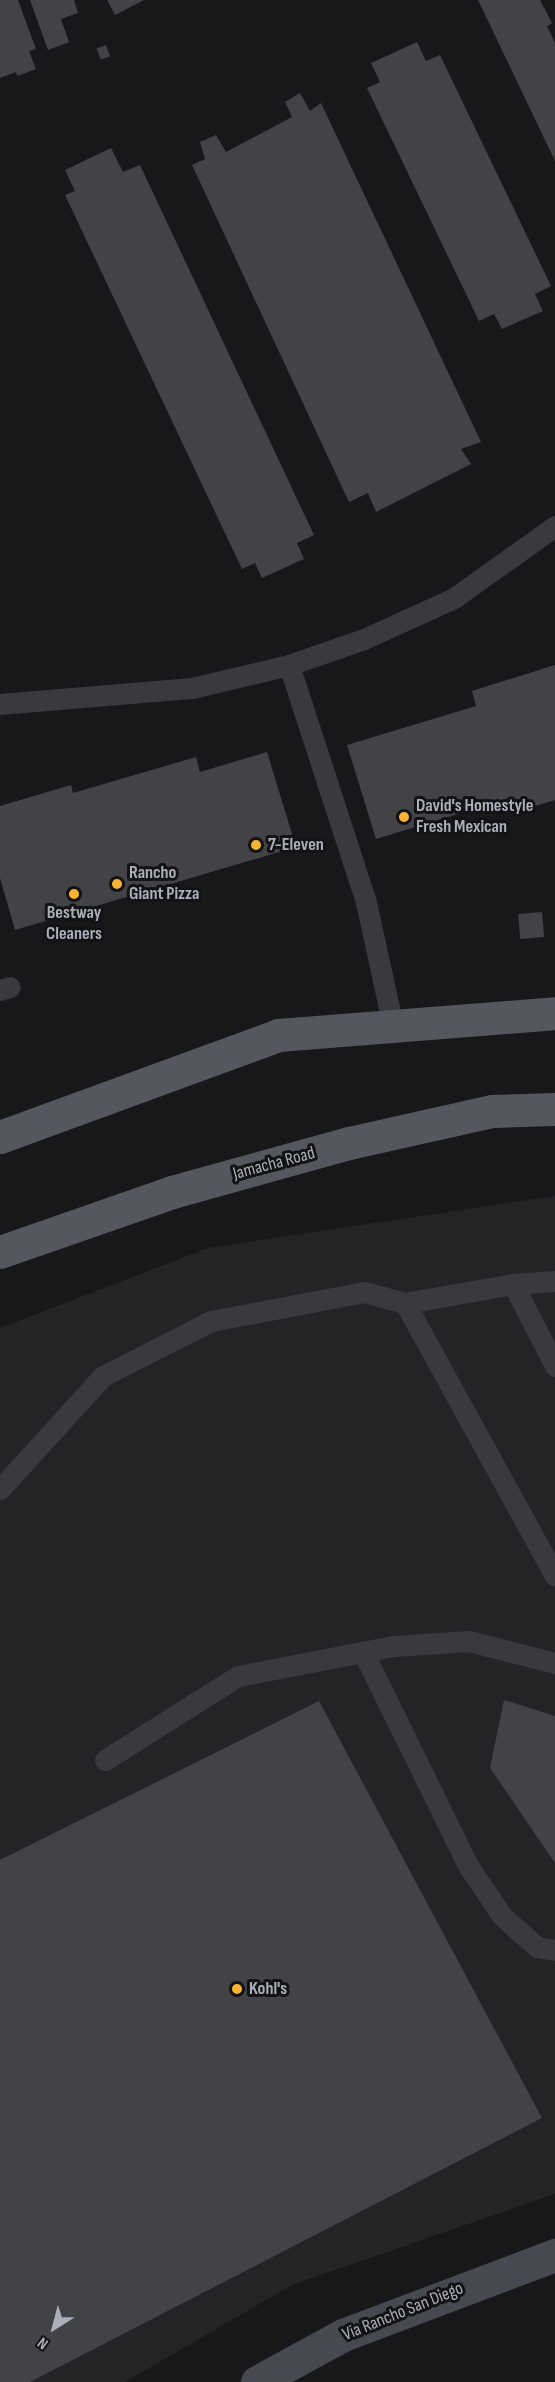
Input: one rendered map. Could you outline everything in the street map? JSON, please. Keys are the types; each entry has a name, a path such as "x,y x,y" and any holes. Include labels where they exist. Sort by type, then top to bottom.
{"main road":[{"path":"0,1137 278,1035 555,1013"},
{"name":"Jamacha Road","path":"0,1252 172,1192 349,1143 492,1111 555,1109"}],"street":[{"name":"Via Rancho San Diego","path":"257,2382 343,2336 555,2255"}],"lane":[{"path":"0,705 192,688 289,665 364,639 454,598 555,526"},
{"path":"289,665 366,902 393,1026"},
{"path":"0,1489 103,1376 211,1321 364,1292 405,1303 513,1284 555,1281"},
{"path":"513,1284 555,1365"},
{"path":"405,1303 555,1576"},
{"path":"105,1760 238,1676 363,1652 469,1641 555,1663"},
{"path":"363,1652 469,1867 502,1916 537,1947 555,1950"}],"shaded area":[{"path":"555,1196 555,2194 292,2285 125,2382 0,2382 0,1328 208,1248"}],"building":[{"path":"0,0 18,0 36,49 29,51 36,69 17,76 16,72 0,78"},
{"path":"30,0 74,0 78,13 61,19 69,42 48,50"},
{"path":"107,0 144,0 115,15"},
{"path":"478,0 540,0 552,23 547,26 555,43 555,161"},
{"path":"417,42 426,61 440,55 551,286 535,294 543,311 502,329 494,314 479,321 367,88 380,82 371,63"},
{"path":"106,45 110,56 101,60 97,48"},
{"path":"300,93 310,111 321,103 481,442 461,449 471,464 376,512 368,493 349,502 192,165 205,159 200,142 216,135 226,152 292,117 285,102"},
{"path":"111,148 123,172 140,165 314,535 297,543 304,559 262,578 255,563 242,569 65,195 75,191 65,170"},
{"path":"555,665 555,800 512,813 507,799 376,839 347,745 476,706 472,691"},
{"path":"267,752 296,847 15,930 0,878 0,806 71,785 73,793 196,757 200,772"},
{"path":"542,912 544,937 520,939 518,914"},
{"path":"504,1700 555,1716 555,1863 490,1768"},
{"name":"Kohl's","path":"319,1701 542,2118 30,2382 0,2382 0,1860"}],"place":[{"name":"David's Homestyle Fresh Mexican","path":"404,817"},
{"name":"7-Eleven","path":"256,845"},
{"name":"Rancho Giant Pizza","path":"117,884"},
{"name":"Bestway Cleaners","path":"74,894"},
{"name":"Kohl's","path":"237,1989"}]}
